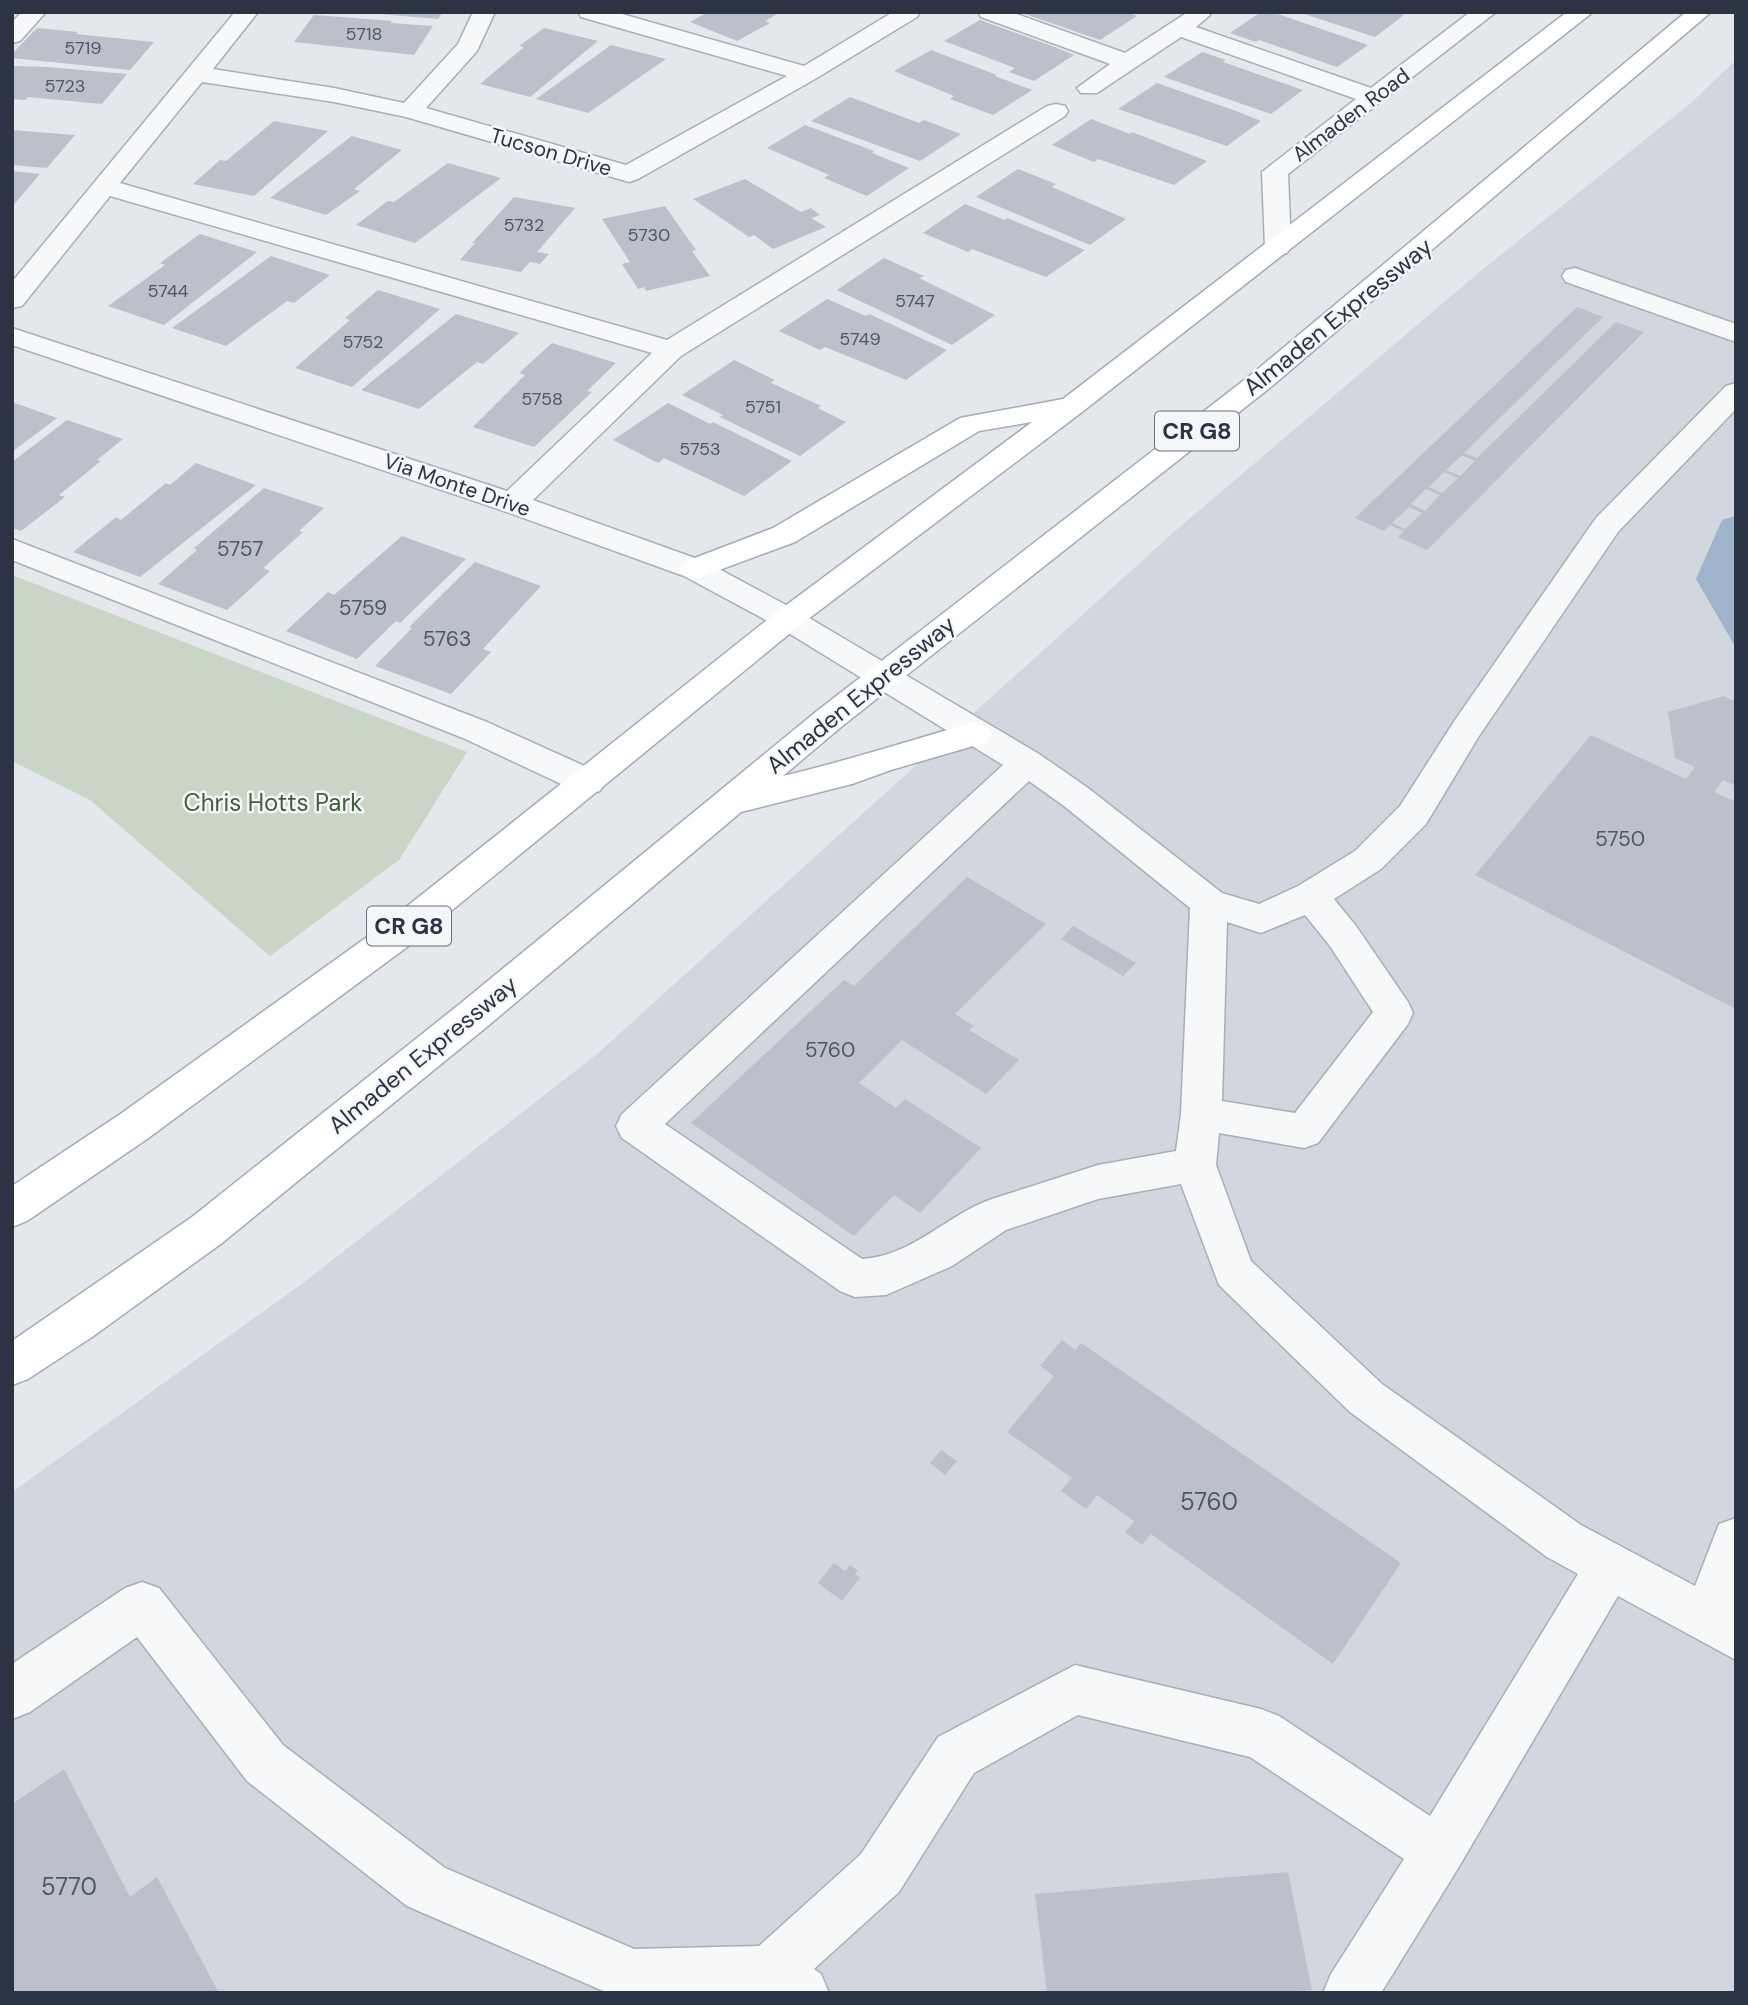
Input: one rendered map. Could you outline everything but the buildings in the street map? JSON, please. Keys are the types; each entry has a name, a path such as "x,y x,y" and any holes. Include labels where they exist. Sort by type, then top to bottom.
{"main road":[{"name":"CR G8","path":"12,1209 133,1127 394,937 788,619 1072,406 1582,12"},
{"name":"Almaden Expressway","path":"12,1365 77,1323 207,1230 475,1014 884,676 1262,380 1446,229 1700,12"},
{"path":"695,569 784,535 970,424 1072,406"},
{"path":"728,803 852,772 879,761 975,734"}],"street":[{"path":"12,36 35,12"},
{"path":"12,300 247,12"},
{"path":"410,111 469,46 484,12"},
{"path":"589,12 807,74"},
{"name":"Tucson Drive","path":"197,74 334,95 410,111 629,174 807,74 909,12"},
{"path":"989,12 1127,62"},
{"path":"1089,88 1204,12"},
{"name":"Almaden Road","path":"1278,247 1275,172 1486,12"},
{"path":"1179,29 1375,97"},
{"path":"512,503 671,350 1056,111"},
{"path":"105,187 671,350"},
{"path":"1576,275 1736,334"},
{"name":"Via Monte Drive","path":"12,336 512,503 695,569 788,619 1027,763 1076,797 1209,903"},
{"path":"1736,391 1607,525 1467,728 1413,815 1368,860 1311,896 1261,919 1209,903 1201,1114 1195,1165 1234,1272 1366,1398 1564,1541 1722,1627 1736,1540"},
{"path":"12,549 475,730 588,782"},
{"path":"1027,763 636,1126 855,1278 886,1276 937,1253 992,1217 1098,1182 1195,1165"},
{"path":"1201,1114 1304,1131 1394,1013 1343,936 1311,896"},
{"path":"1350,1993 1439,1852 1610,1565"},
{"path":"12,1694 142,1605 265,1763 426,1887 634,1976 786,1983 880,1873 956,1755 1075,1690 1261,1734 1439,1852"}],"shaded area":[{"path":"1736,60 1736,1993 12,1993 12,1492 303,1283 596,1055 1175,531 1477,274 1691,103"}],"green space":[{"name":"Chris Hotts Park","path":"12,575 467,752 399,860 270,956 90,800 12,761"}],"water":[{"path":"1736,516 1736,648 1696,579 1722,520"}]}
